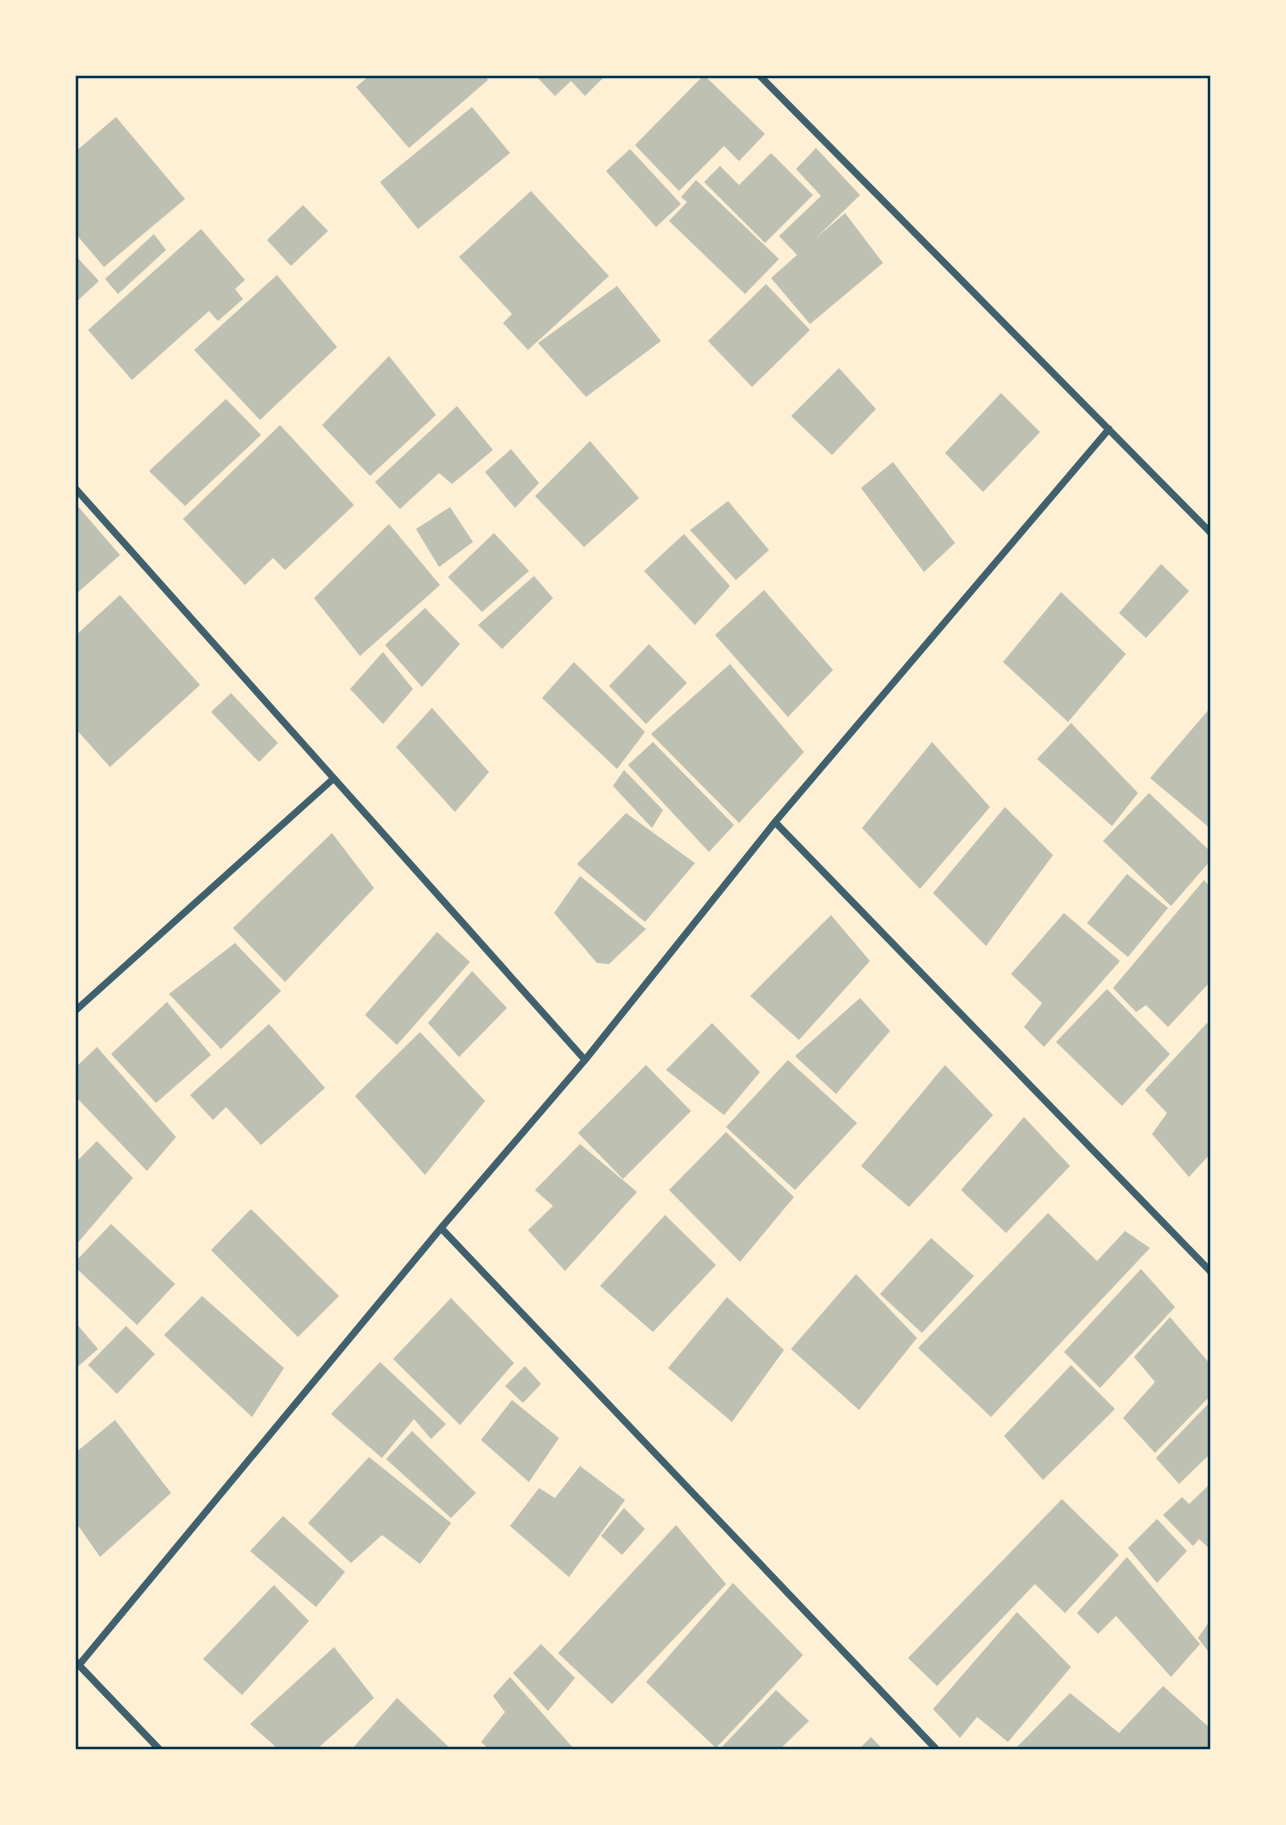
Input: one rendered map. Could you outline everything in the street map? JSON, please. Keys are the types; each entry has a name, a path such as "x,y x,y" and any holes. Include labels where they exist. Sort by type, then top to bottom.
{"street":[{"path":"759,75 1211,533"},
{"path":"160,1750 77,1663 585,1060 775,822 1109,429"},
{"path":"75,488 585,1060"},
{"path":"75,1011 333,779"},
{"path":"775,822 1211,1272"},
{"path":"441,1228 937,1750"}],"building":[{"path":"370,75 485,75 488,80 409,148 356,87"},
{"path":"535,75 606,75 585,96 571,81 555,96"},
{"path":"704,75 765,134 739,161 724,146 679,191 635,145"},
{"path":"472,107 510,153 418,229 380,182"},
{"path":"116,117 185,199 104,267 75,233 75,152"},
{"path":"816,148 860,195 816,238 845,213 883,263 810,324 771,278 797,255 779,236 821,196 796,169"},
{"path":"630,149 681,204 656,227 606,171"},
{"path":"771,153 813,195 765,243 704,182 720,166 739,185"},
{"path":"696,180 779,259 745,294 669,221 687,202 681,197"},
{"path":"531,191 609,276 528,350 503,323 512,314 459,257"},
{"path":"303,205 328,231 291,266 267,240"},
{"path":"201,229 245,280 235,289 243,299 218,321 209,311 132,380 88,330"},
{"path":"154,234 166,250 118,294 105,279"},
{"path":"75,255 99,281 75,303"},
{"path":"277,275 337,347 260,420 194,350"},
{"path":"766,284 810,330 752,387 708,341"},
{"path":"617,286 661,341 586,397 538,343"},
{"path":"389,356 436,415 370,476 322,425"},
{"path":"839,368 876,409 832,455 791,416"},
{"path":"1001,393 1040,432 983,492 945,453"},
{"path":"226,399 261,435 185,506 149,471"},
{"path":"457,406 493,450 452,484 439,473 400,509 375,482"},
{"path":"280,425 354,505 285,570 273,558 245,585 183,519"},
{"path":"590,441 639,498 584,547 535,496"},
{"path":"511,449 539,483 515,508 485,472"},
{"path":"893,462 955,543 924,572 861,488"},
{"path":"728,501 769,550 736,580 690,530"},
{"path":"75,503 120,555 75,595"},
{"path":"450,507 473,542 439,567 416,529"},
{"path":"389,524 440,585 360,656 314,598"},
{"path":"494,533 529,571 482,612 448,577"},
{"path":"684,534 730,586 695,625 644,571"},
{"path":"1161,564 1189,591 1146,638 1119,613"},
{"path":"534,576 553,598 502,649 478,625"},
{"path":"764,590 833,670 788,717 715,635"},
{"path":"1061,592 1126,654 1068,722 1003,662"},
{"path":"120,595 200,685 110,767 75,728 75,636"},
{"path":"425,608 460,644 422,687 385,645"},
{"path":"649,644 687,683 646,724 609,686"},
{"path":"383,652 413,689 383,724 350,689"},
{"path":"574,662 645,732 617,769 542,698"},
{"path":"730,664 804,752 739,823 651,734"},
{"path":"231,693 278,743 259,762 211,712"},
{"path":"1211,707 1211,829 1150,778"},
{"path":"432,708 489,772 455,812 396,747"},
{"path":"1071,723 1138,793 1112,826 1037,759"},
{"path":"653,742 734,825 709,852 628,765"},
{"path":"932,742 990,807 920,889 862,828"},
{"path":"624,770 663,810 652,828 613,786"},
{"path":"1149,793 1211,852 1211,860 1171,906 1103,841"},
{"path":"1005,807 1053,855 986,946 933,893"},
{"path":"626,813 695,863 645,922 577,864"},
{"path":"332,833 374,888 285,982 233,928"},
{"path":"1127,874 1168,908 1128,957 1087,923"},
{"path":"580,876 646,929 609,964 597,963 554,913"},
{"path":"1204,880 1211,888 1211,981 1168,1027 1146,1005 1136,1012 1113,988"},
{"path":"1064,913 1120,961 1044,1047 1024,1027 1042,1003 1011,974"},
{"path":"831,915 870,961 799,1040 750,996"},
{"path":"437,932 470,962 397,1045 365,1015"},
{"path":"235,943 281,991 221,1049 169,994"},
{"path":"472,971 507,1008 459,1057 428,1023"},
{"path":"1107,989 1170,1054 1122,1106 1056,1042"},
{"path":"860,998 890,1031 836,1094 795,1056"},
{"path":"167,1002 211,1055 156,1103 111,1054"},
{"path":"712,1023 760,1072 724,1115 666,1070"},
{"path":"1207,1023 1211,1027 1211,1153 1189,1177 1152,1134 1167,1113 1145,1090"},
{"path":"269,1024 325,1088 261,1145 226,1107 213,1120 190,1095"},
{"path":"420,1032 485,1101 425,1175 355,1096"},
{"path":"97,1047 176,1137 147,1171 75,1096 75,1068"},
{"path":"788,1060 857,1123 795,1190 726,1127"},
{"path":"646,1065 691,1111 623,1179 578,1133"},
{"path":"945,1065 993,1115 909,1207 861,1166"},
{"path":"1024,1117 1070,1166 1006,1233 961,1190"},
{"path":"726,1132 794,1197 740,1262 669,1190"},
{"path":"97,1141 133,1178 75,1246 75,1163"},
{"path":"580,1144 637,1192 565,1271 528,1230 553,1206 535,1190"},
{"path":"251,1209 339,1296 298,1337 211,1250"},
{"path":"1048,1213 1097,1261 1125,1231 1150,1248 991,1417 918,1348"},
{"path":"665,1215 716,1265 653,1332 600,1286"},
{"path":"111,1224 175,1284 137,1325 75,1267 75,1262"},
{"path":"931,1238 974,1276 922,1333 880,1294"},
{"path":"1141,1269 1175,1307 1100,1388 1064,1352"},
{"path":"856,1274 917,1338 859,1410 791,1349"},
{"path":"202,1296 284,1368 252,1417 164,1335"},
{"path":"727,1297 784,1350 732,1422 668,1368"},
{"path":"451,1298 514,1363 460,1425 393,1359"},
{"path":"1170,1317 1211,1365 1211,1395 1155,1453 1123,1418 1155,1382 1134,1357"},
{"path":"75,1322 98,1349 75,1369"},
{"path":"126,1326 155,1354 117,1394 88,1365"},
{"path":"380,1362 446,1424 431,1439 414,1419 382,1458 331,1414"},
{"path":"1071,1365 1115,1409 1043,1480 1004,1436"},
{"path":"525,1366 541,1384 523,1403 505,1386"},
{"path":"512,1400 559,1438 529,1482 481,1440"},
{"path":"1211,1401 1211,1453 1179,1484 1156,1458"},
{"path":"115,1420 171,1493 100,1557 75,1521 75,1453"},
{"path":"412,1431 476,1493 451,1518 386,1459"},
{"path":"369,1457 451,1523 420,1564 382,1535 351,1563 308,1523"},
{"path":"580,1466 625,1500 569,1577 510,1526 539,1488 555,1498"},
{"path":"1211,1483 1211,1550 1199,1539 1193,1546 1163,1515 1182,1497 1189,1504"},
{"path":"1062,1499 1119,1555 1065,1613 1035,1584 937,1686 908,1658"},
{"path":"624,1508 645,1529 622,1555 601,1536"},
{"path":"283,1516 345,1572 316,1607 250,1551"},
{"path":"1157,1519 1187,1551 1157,1583 1128,1548"},
{"path":"676,1525 726,1584 612,1704 558,1653"},
{"path":"1127,1557 1200,1644 1171,1677 1116,1616 1098,1634 1077,1613"},
{"path":"733,1583 803,1655 716,1748 646,1682"},
{"path":"274,1585 309,1621 242,1695 203,1659"},
{"path":"1017,1612 1071,1667 1008,1742 977,1717 960,1738 933,1709"},
{"path":"1211,1619 1211,1655 1198,1638"},
{"path":"541,1644 575,1678 548,1711 513,1673"},
{"path":"334,1647 374,1698 316,1750 279,1750 250,1724"},
{"path":"510,1677 575,1750 490,1750 481,1742 505,1712 493,1696"},
{"path":"1163,1686 1211,1729 1211,1750 1014,1750 1070,1693 1119,1733"},
{"path":"776,1690 809,1721 779,1750 719,1750"},
{"path":"397,1698 452,1750 351,1750"},
{"path":"871,1737 884,1750 858,1750"}]}
